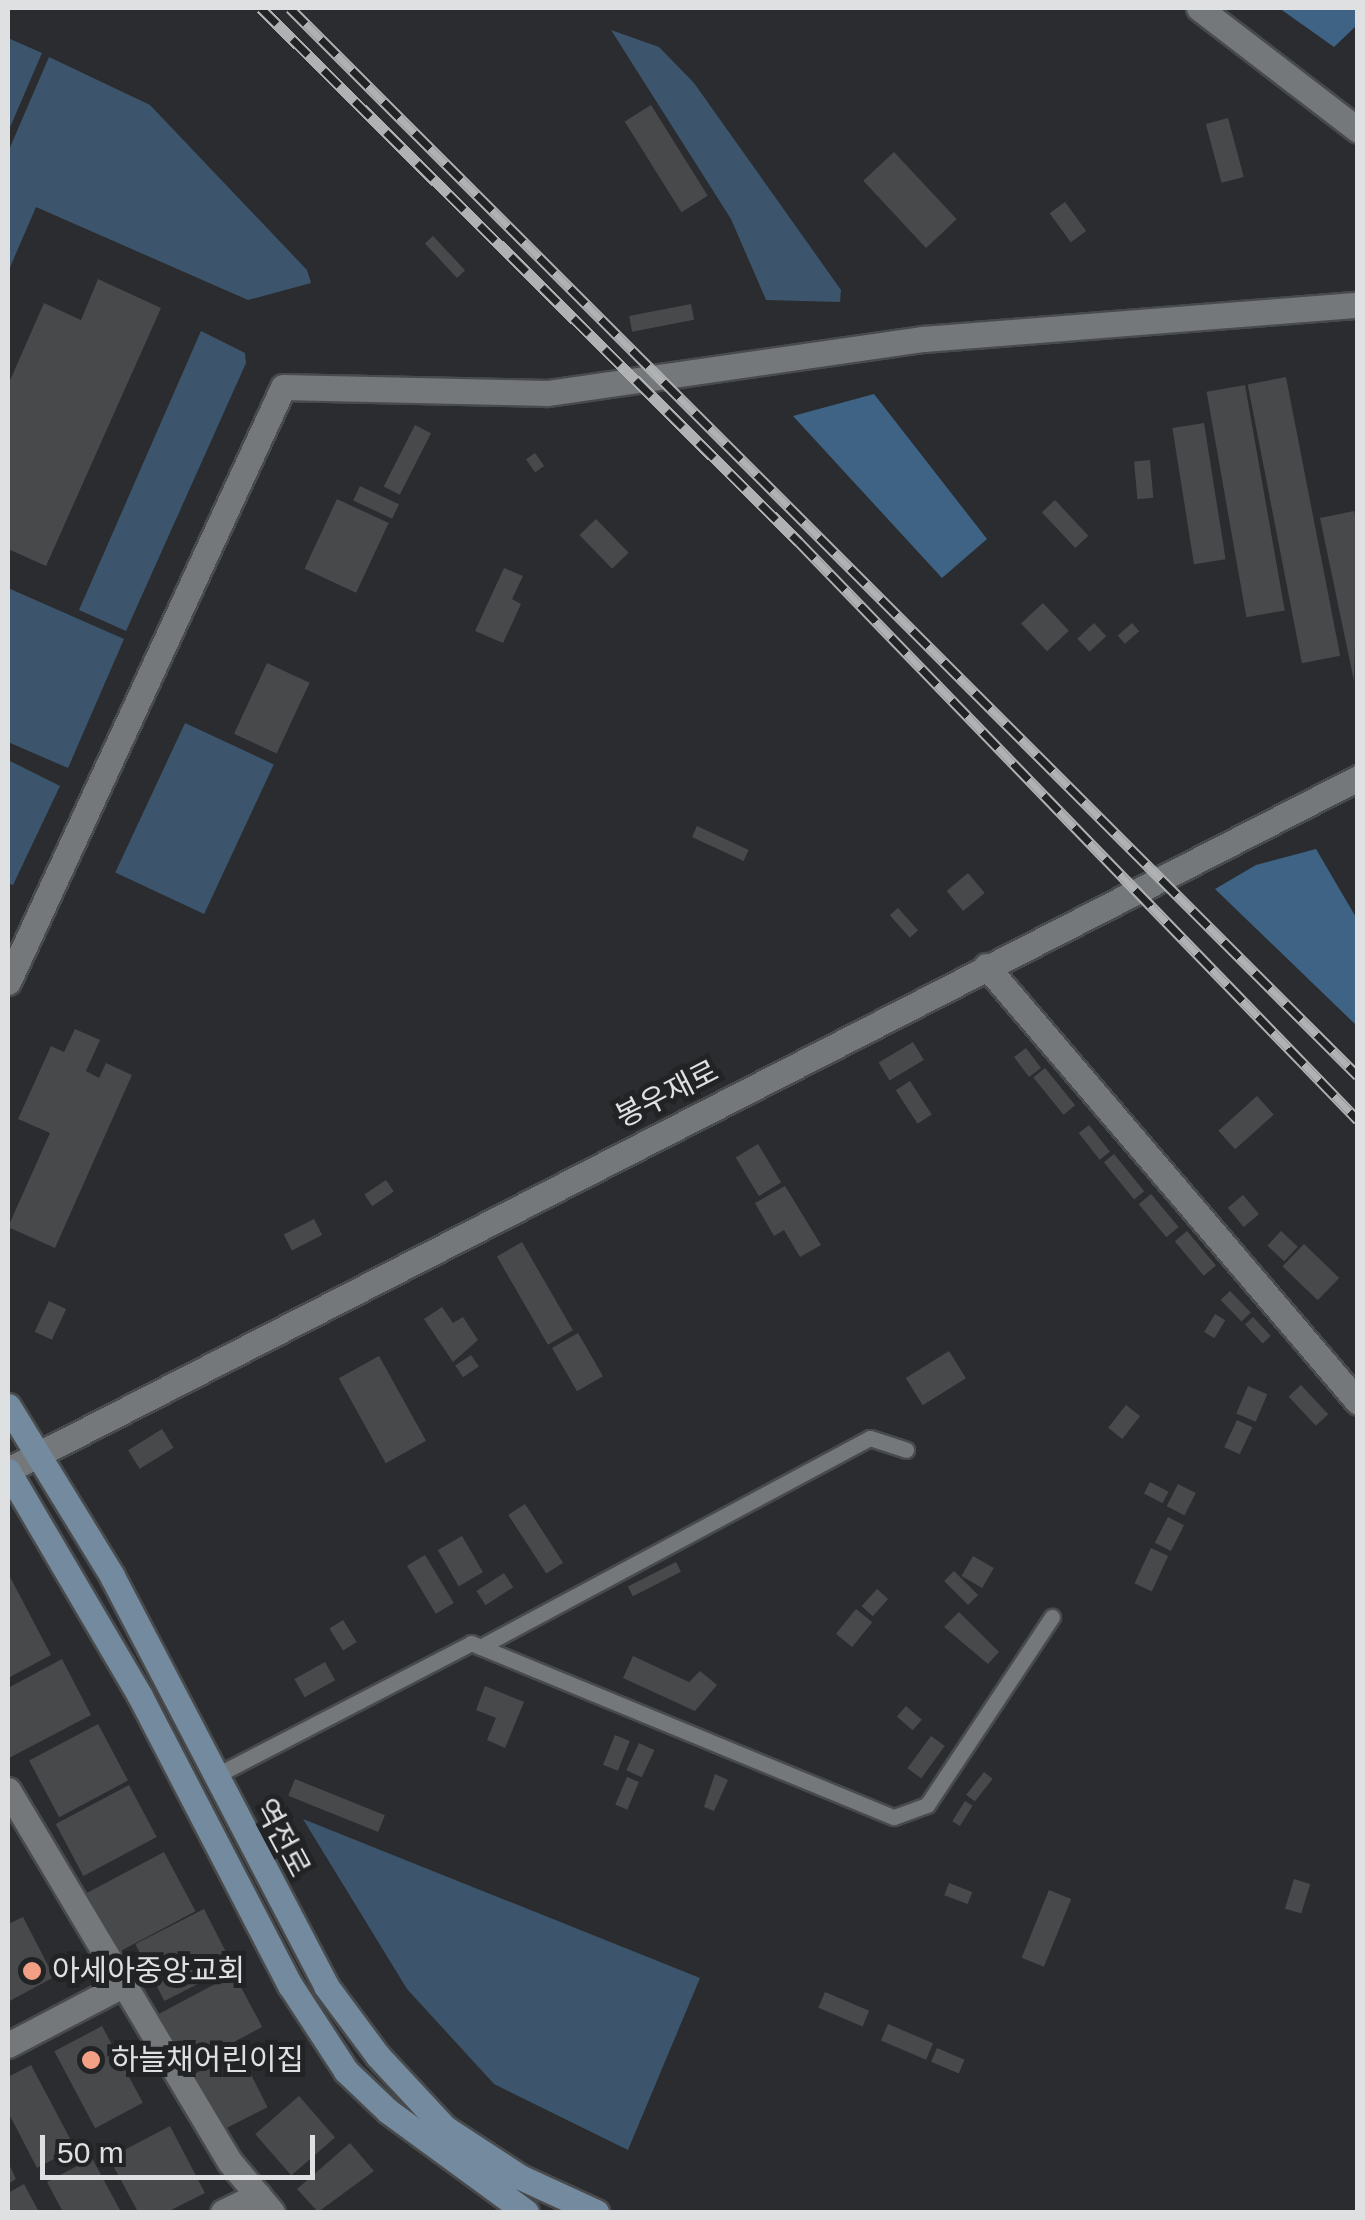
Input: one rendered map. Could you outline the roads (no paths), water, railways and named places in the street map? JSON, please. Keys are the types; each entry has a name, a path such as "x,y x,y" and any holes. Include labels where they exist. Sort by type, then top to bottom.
{"main road":[{"name":"역전로","path":"8,1406 112,1576 213,1777 326,1986 378,2056 445,2128 564,2206 596,2212"},
{"name":"역전로","path":"8,1470 140,1696 290,1984 346,2072 388,2111 526,2212"}],"street":[{"path":"1199,8 1358,130"},
{"path":"8,982 283,387 547,393 923,339 1358,305"},
{"name":"봉우재로","path":"8,1470 1358,778"},
{"path":"986,966 1358,1402"},
{"path":"8,1790 230,2162 265,2204 223,2212"},
{"path":"8,2044 124,1984"}],"lane":[{"path":"480,1646 870,1438 906,1450"},
{"path":"213,1777 471,1643 894,1817 928,1804 1052,1617"}],"railway":[{"path":"261,8 799,542 1358,1120"},
{"path":"290,8 1358,1076"}],"place":[{"name":"아세아중앙교회","path":"32,1971"},
{"name":"하늘채어린이집","path":"91,2060"}]}
